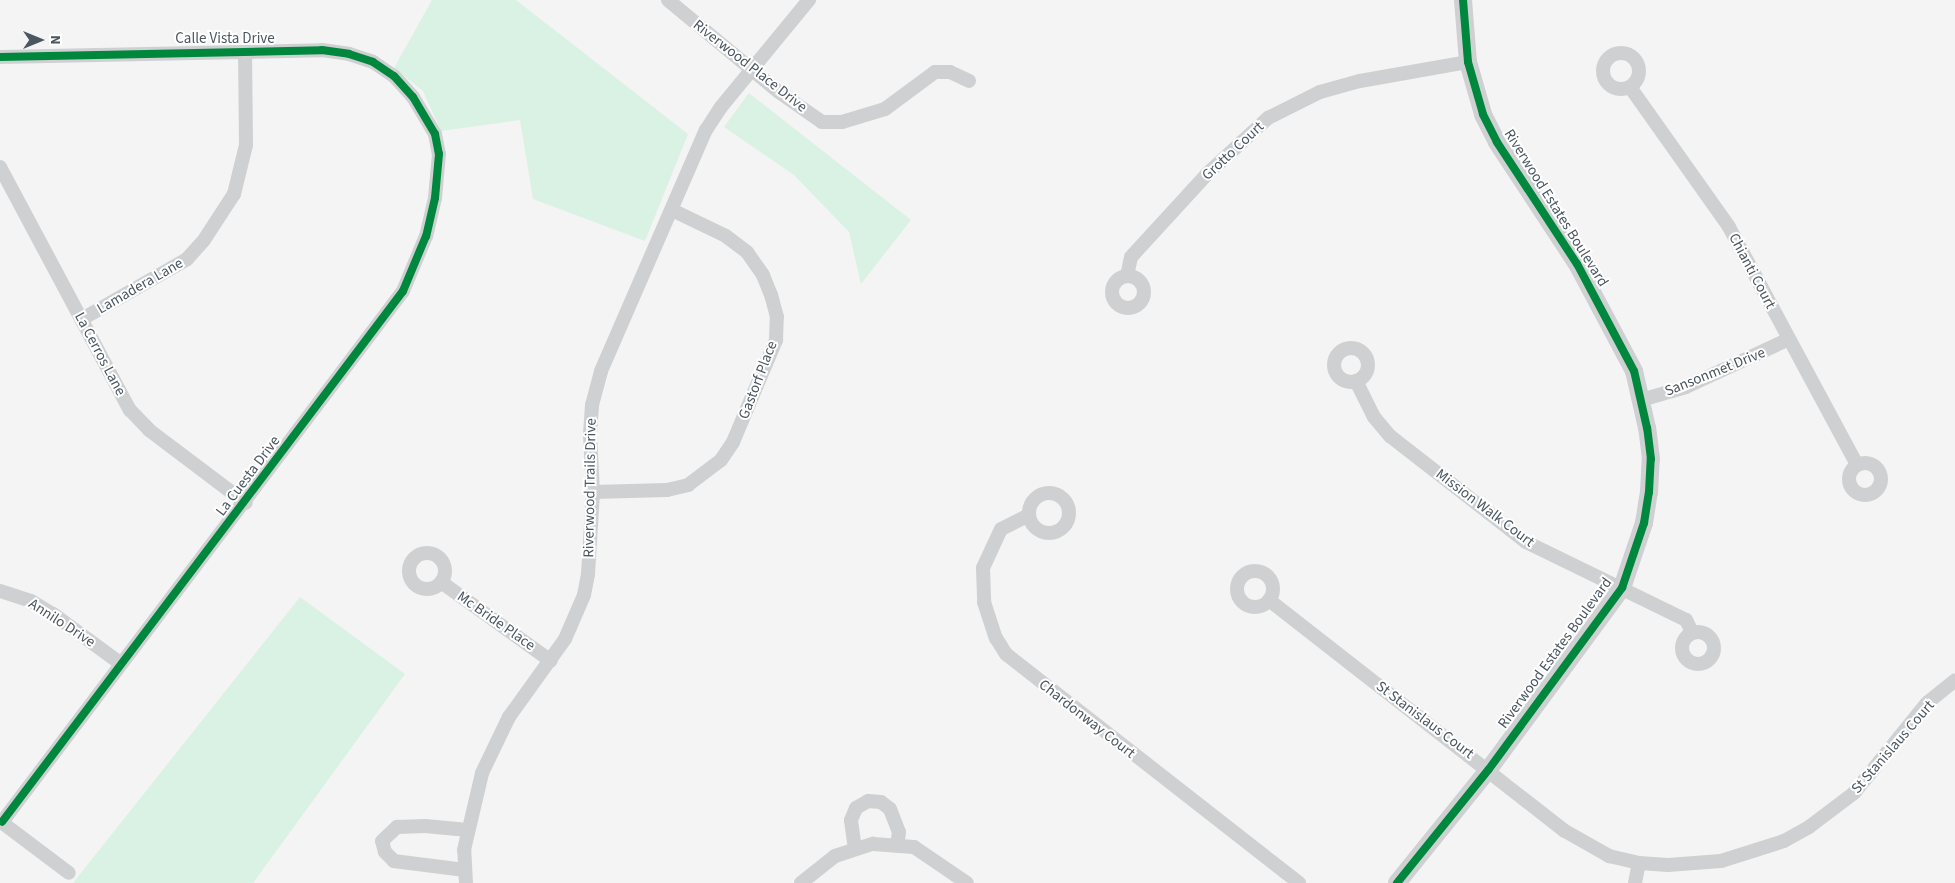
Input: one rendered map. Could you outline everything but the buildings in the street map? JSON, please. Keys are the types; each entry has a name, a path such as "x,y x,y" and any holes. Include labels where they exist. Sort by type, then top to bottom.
{"street":[{"name":"Riverwood Place Drive","path":"668,0 752,70 822,122 842,122 884,109 935,72 950,72 969,81"},
{"name":"Riverwood Trails Drive","path":"466,877 464,850 468,830 482,774 494,745 510,716 551,661 577,617 584,594 588,574 593,492 590,434 592,405 601,371 706,130 721,107 809,0"},
{"name":"Riverwood Estates Boulevard","path":"1397,883 1489,769 1622,588 1644,523 1649,492 1651,459 1634,371 1619,339 1577,264 1497,142 1483,114 1468,62 1463,0"},
{"name":"Calle Vista Drive","path":"0,57 245,54 322,50 373,62 394,76 426,116"},
{"name":"Lamadera Lane","path":"82,319 187,259 204,240 234,194 246,145 245,54"},
{"name":"Grotto Court","path":"1127,276 1131,257 1214,167 1268,118 1320,92 1360,81 1468,62"},
{"name":"Chianti Court","path":"1630,87 1729,227 1788,340 1857,465"},
{"name":"La Cuesta Drive","path":"1,821 120,663 246,503 383,322 416,265 426,236 439,172 435,134 426,116"},
{"name":"La Cerros Lane","path":"0,167 130,410 148,430 246,503"},
{"name":"Gastorf Place","path":"593,492 667,490 688,485 721,460 733,442 776,340 777,317 771,295 763,275 747,252 726,236 672,210"},
{"name":"Sansonmet Drive","path":"1641,400 1686,387 1788,340"},
{"name":"Mission Walk Court","path":"1356,381 1374,417 1390,436 1526,542 1686,620 1692,632"},
{"name":"Chardonway Court","path":"1028,515 1001,529 984,568 982,584 986,611 1006,654 1299,883"},
{"name":"Mc Bride Place","path":"441,582 551,661"},
{"name":"Annilo Drive","path":"0,592 31,601 46,609 120,663"},
{"name":"St Stanislaus Court","path":"1269,600 1581,840 1609,856 1638,863 1668,865 1722,861 1776,844 1809,827 1854,793 1922,710 1955,680"},
{"path":"855,849 851,820 856,808 868,801 881,802 890,809 899,832 897,846"},
{"path":"1,821 69,873"},
{"path":"466,877 394,861 385,852 382,841 397,827 425,826 468,830"},
{"path":"802,883 835,856 873,844 914,847 967,883"},
{"path":"1634,883 1638,863"}],"green space":[{"path":"432,0 516,0 688,134 645,241 533,199 520,120 441,131 423,91 394,68"},
{"path":"749,93 911,220 861,284 849,232 794,175 724,127"},
{"path":"300,597 405,674 253,883 73,883"}],"cycle path":[{"path":"1397,883 1489,769 1622,588 1644,523 1649,492 1651,459 1647,428 1634,371 1577,264 1497,142 1483,114 1468,62 1463,0"},
{"path":"0,57 322,50 349,54 373,62 394,76 413,97 435,134 439,154 435,198 426,236 403,291 2,822"}]}
